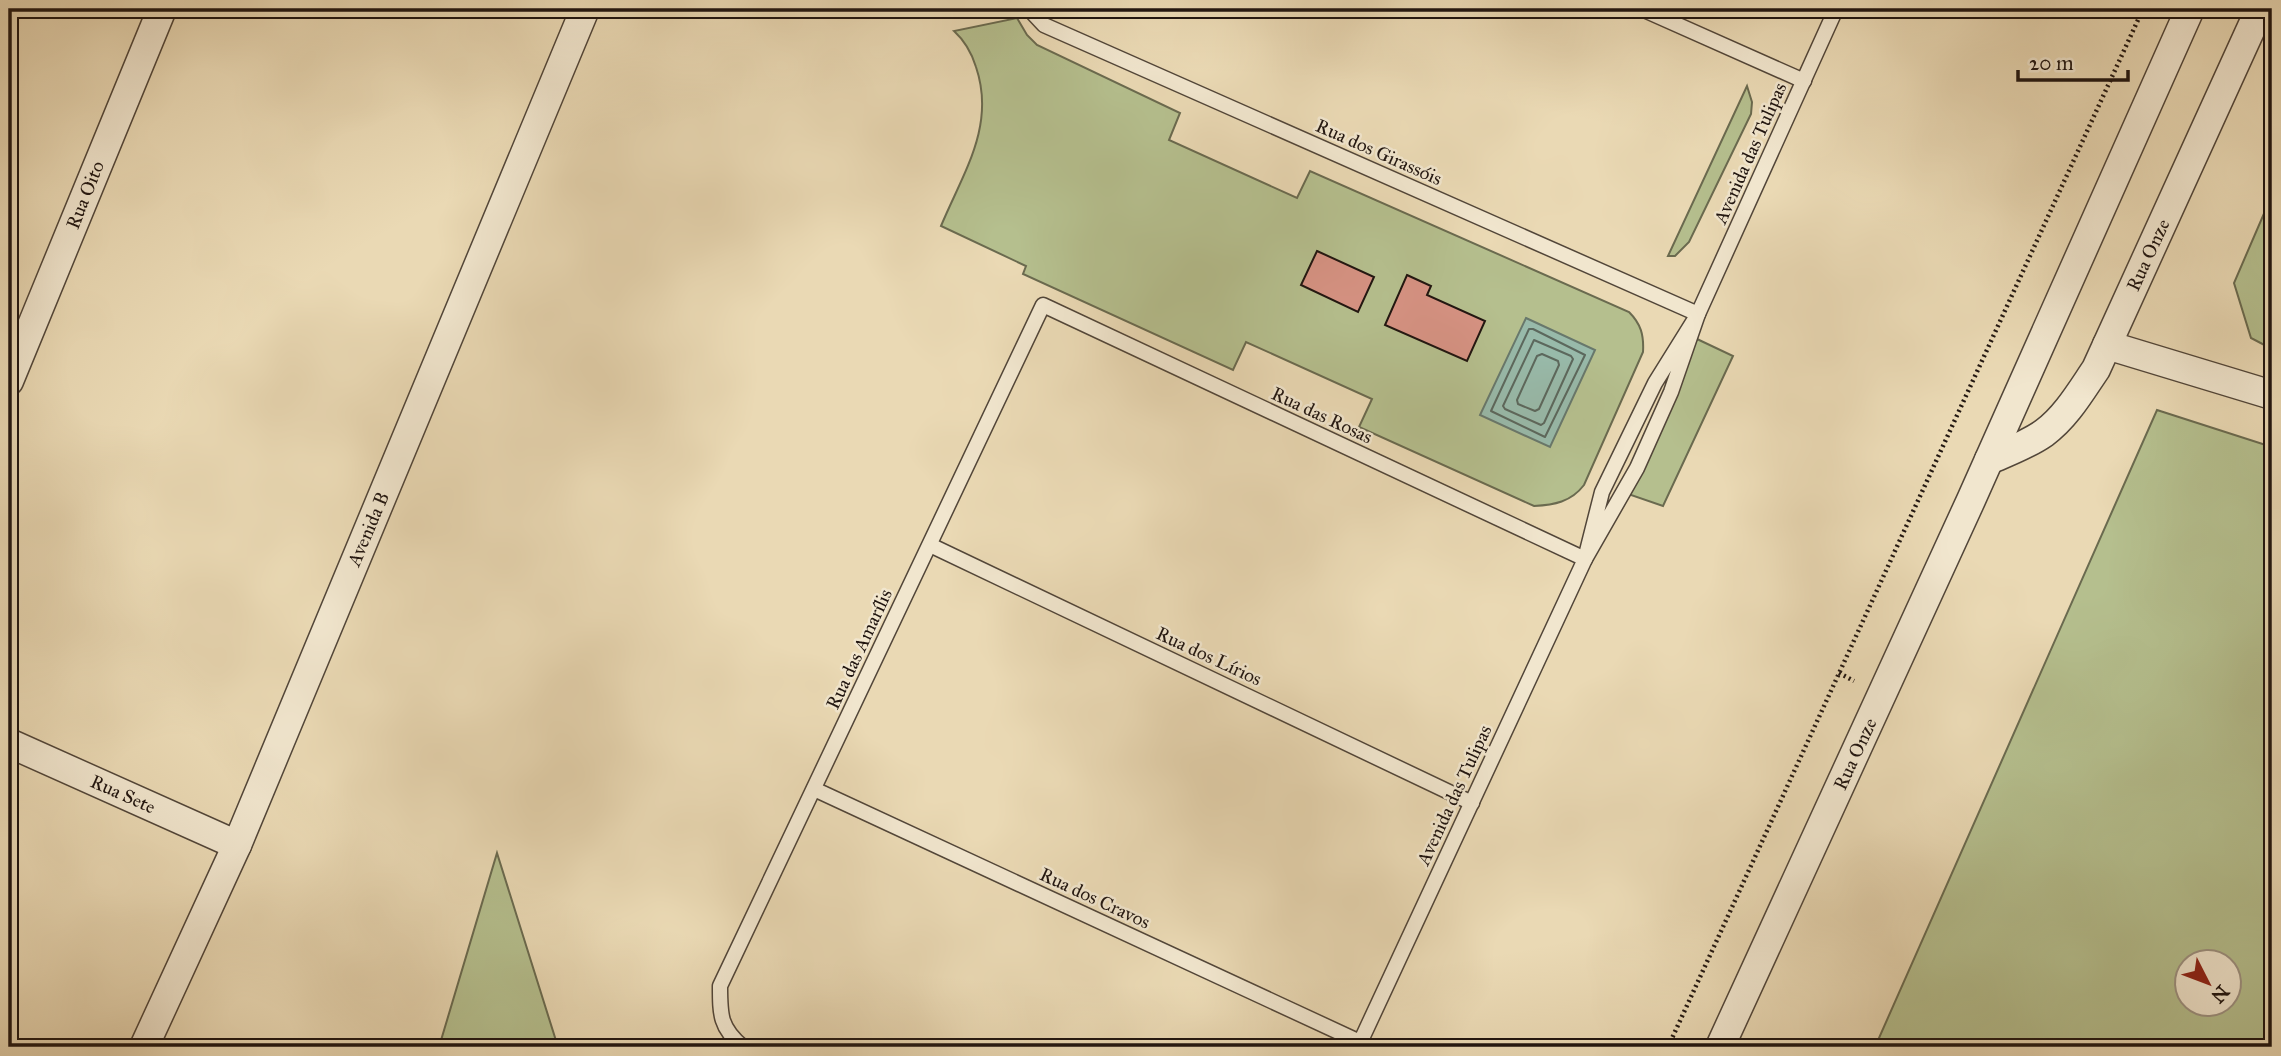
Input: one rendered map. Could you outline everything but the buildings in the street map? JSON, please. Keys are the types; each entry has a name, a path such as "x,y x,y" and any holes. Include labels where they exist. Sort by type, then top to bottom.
{"street":[{"name":"Rua Oito","path":"9,381 162,9"},
{"name":"Avenida B","path":"144,1047 237,845 585,9"},
{"name":"Rua Onze","path":"1720,1047 1989,460 2190,9"},
{"name":"Rua Onze","path":"1989,460 2045,432 2070,407 2096,369 2260,9"},
{"path":"2107,345 2272,395"},
{"name":"Rua Sete","path":"9,743 237,845"}],"lane":[{"name":"Rua dos Girassóis","path":"1029,9 1044,25 1698,314"},
{"path":"1642,9 1804,81"},
{"name":"Avenida das Tulipas","path":"1359,1045 1585,559 1637,468 1671,392 1698,314 1836,9"},
{"name":"Rua das Amarílis","path":"743,1047 727,1031 720,1013 720,986 1043,305"},
{"name":"Rua das Rosas","path":"1043,305 1585,559"},
{"name":"Avenida das Tulipas","path":"1585,559 1602,492 1655,383 1698,314"},
{"name":"Rua dos Lírios","path":"930,545 1472,803"},
{"name":"Rua dos Cravos","path":"814,789 1359,1045"}],"path":[{"path":"1668,1047 2143,9"}],"green space":[{"path":"1017,18 1037,45 1180,113 1169,140 1297,198 1310,171 1629,312 1641,330 1643,352 1584,485 1562,502 1534,506 1359,427 1372,399 1246,342 1233,370 1023,274 1026,266 941,226 974,149 982,109 981,89 974,62 965,43 954,31"},
{"path":"1747,86 1752,102 1751,114 1689,242 1675,256 1668,256"},
{"path":"2272,195 2272,349 2251,338 2234,283"},
{"path":"1697,339 1733,356 1663,506 1628,494"},
{"path":"2157,410 2272,447 2272,1047 1875,1047"},
{"path":"497,853 558,1047 439,1047"}],"water":[{"path":"1526,318 1595,350 1550,447 1480,415"}]}
